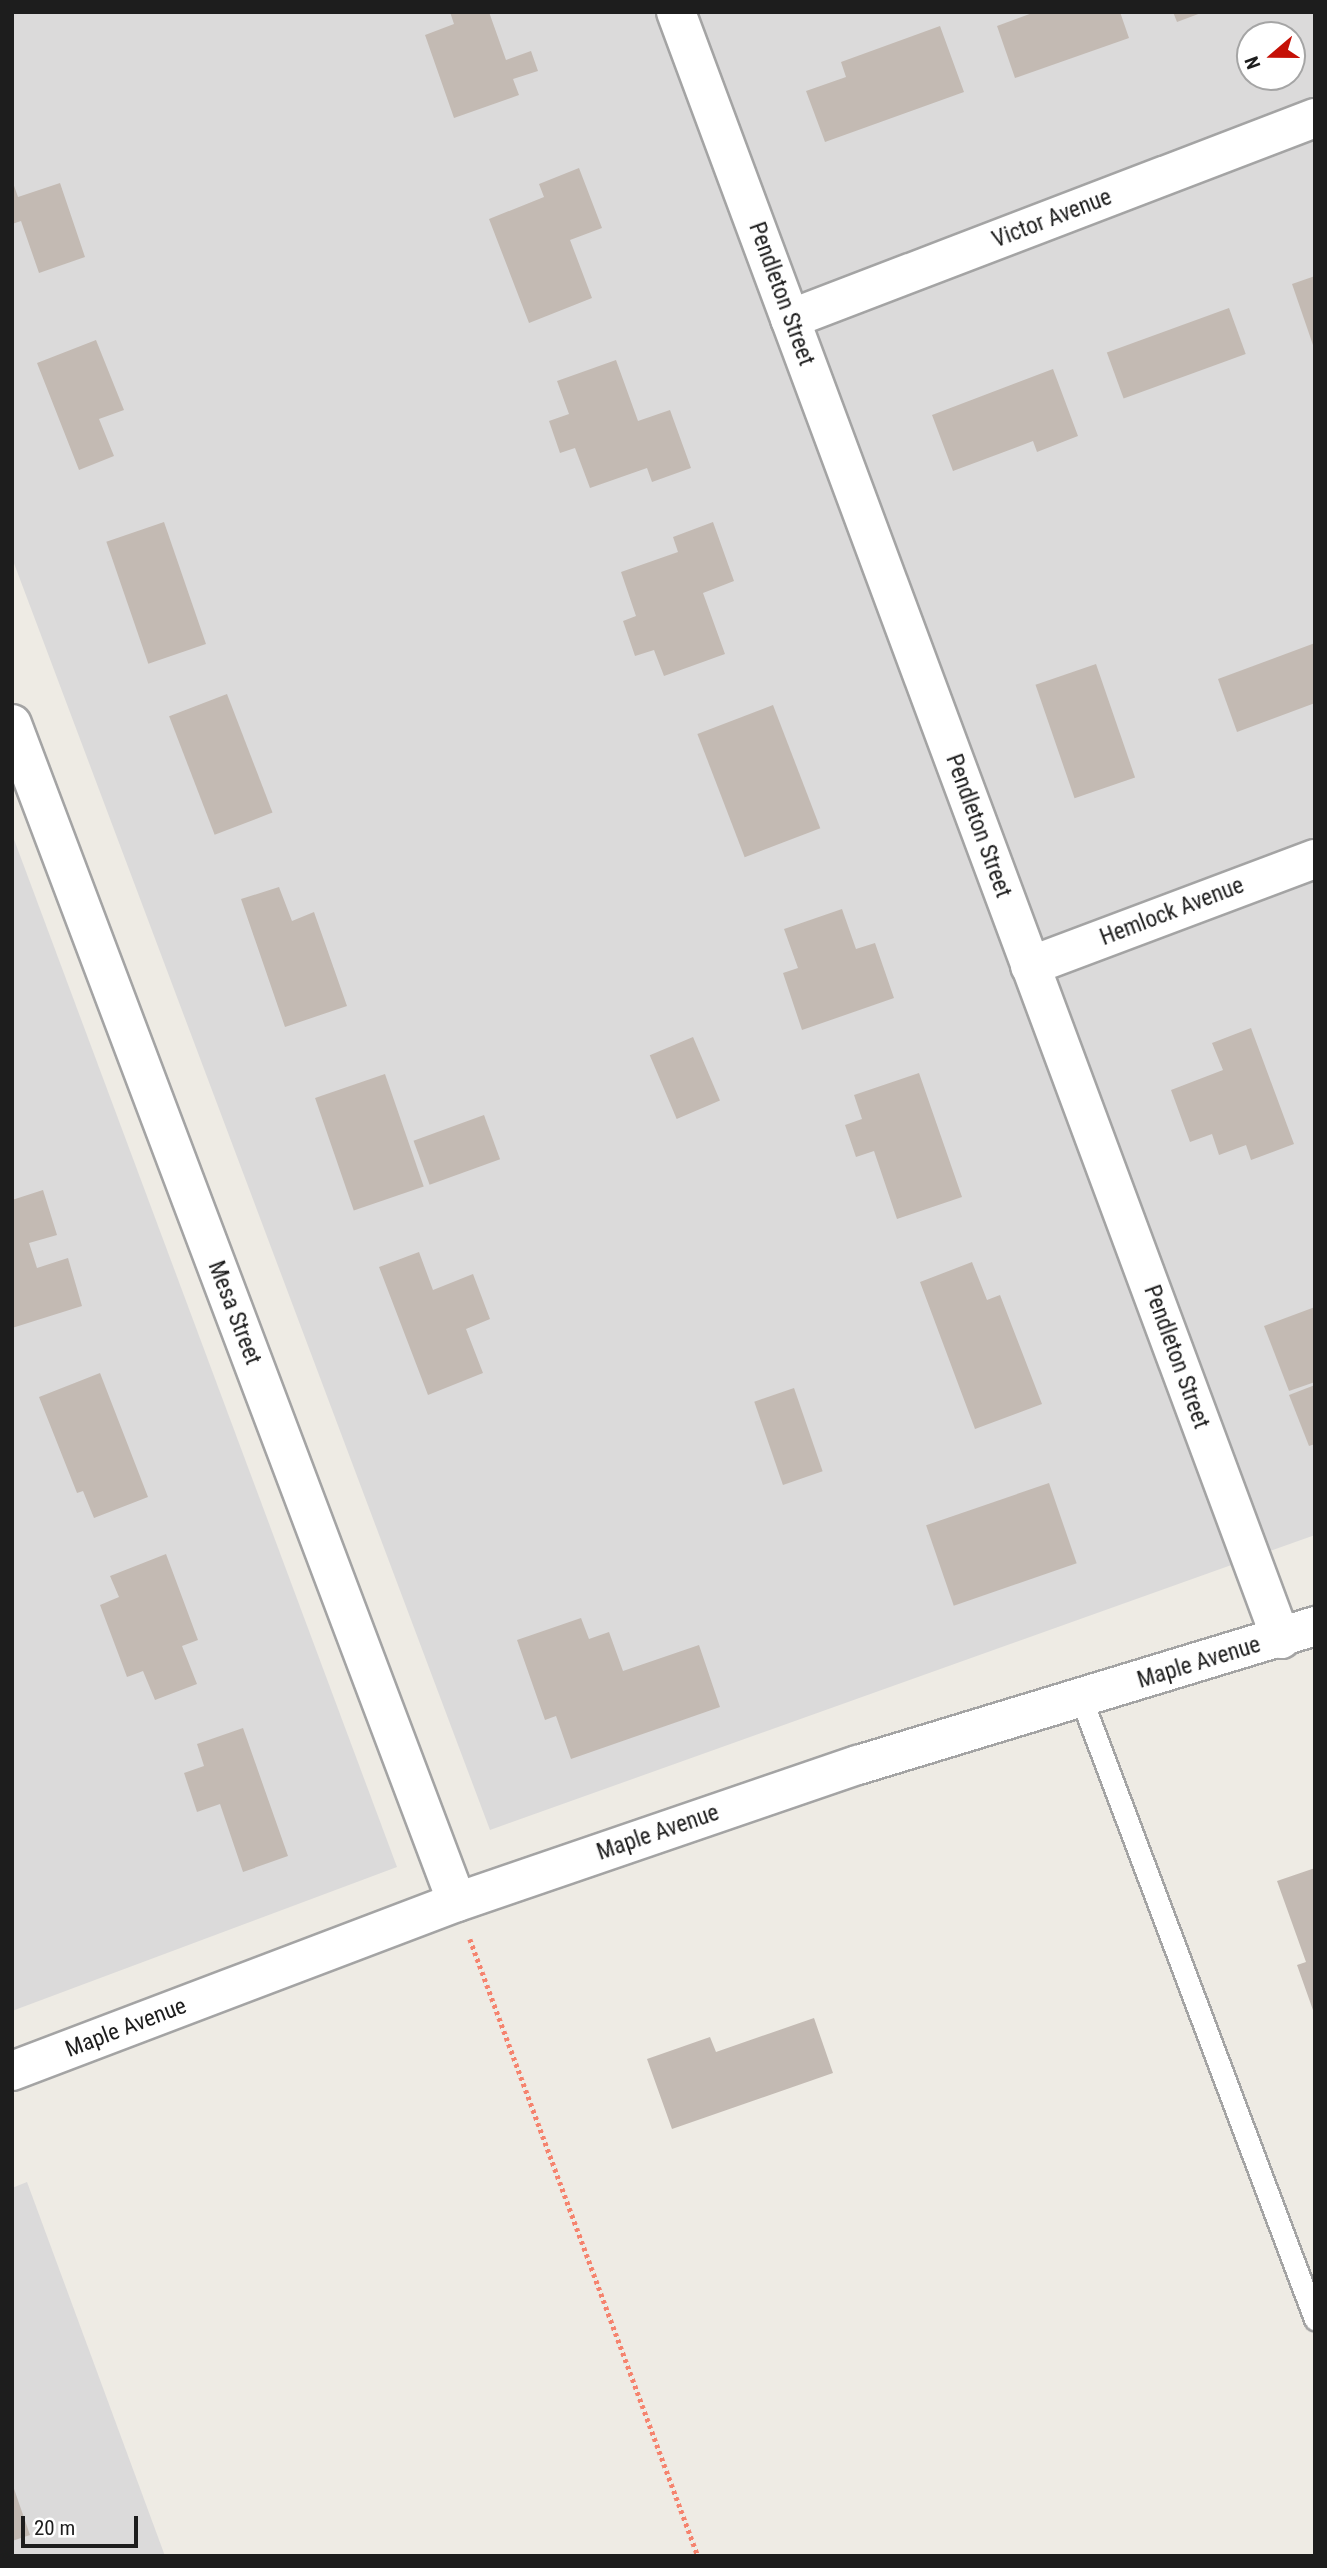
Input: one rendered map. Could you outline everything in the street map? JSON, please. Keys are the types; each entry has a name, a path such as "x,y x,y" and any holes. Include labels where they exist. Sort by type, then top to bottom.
{"street":[{"name":"Pendleton Street","path":"676,12 1030,966 1298,1633"},
{"name":"Victor Avenue","path":"790,319 1315,118"},
{"name":"Mesa Street","path":"12,724 457,1902"},
{"name":"Hemlock Avenue","path":"1030,966 1315,859"},
{"name":"Maple Avenue","path":"12,2071 457,1902 858,1765 1298,1633"}],"lane":[{"path":"1081,1698 1315,2319"}],"path":[{"path":"457,1902 698,2556"}],"shaded area":[{"path":"12,12 1315,12 1315,1535 490,1830 12,558"},
{"path":"12,834 397,1867 12,2011"},
{"path":"27,2182 165,2556 12,2556 12,2188"}],"building":[{"path":"450,12 489,12 506,60 531,51 538,71 513,79 519,95 454,118 425,35 454,24"},
{"path":"1035,12 1120,12 1129,38 1015,78 997,26"},
{"path":"1173,12 1201,12 1201,13 1177,22"},
{"path":"940,26 964,92 825,142 806,91 846,77 841,62"},
{"path":"579,168 602,228 570,240 592,298 529,323 489,219 544,197 539,184"},
{"path":"12,180 18,197 60,183 85,257 39,273 21,221 12,224"},
{"path":"1315,276 1315,348 1314,348 1292,284"},
{"path":"1229,308 1246,354 1124,399 1107,352"},
{"path":"96,340 124,410 99,419 114,456 79,470 37,363"},
{"path":"616,360 638,421 670,410 691,468 652,482 647,468 590,488 575,448 560,453 549,421 569,414 557,381"},
{"path":"1053,369 1078,436 1037,452 1033,441 953,471 932,415"},
{"path":"164,522 206,644 148,664 106,542"},
{"path":"713,522 734,581 703,593 725,654 664,676 654,650 635,656 623,621 636,616 621,572 678,552 673,537"},
{"path":"1315,643 1315,703 1237,732 1218,679"},
{"path":"1096,664 1135,777 1075,798 1035,685"},
{"path":"227,694 273,813 215,835 169,716"},
{"path":"773,705 820,828 745,857 697,734"},
{"path":"279,887 292,921 314,912 347,1006 285,1027 241,899"},
{"path":"842,909 856,949 875,943 894,998 802,1030 783,973 798,968 784,929"},
{"path":"1251,1028 1294,1144 1251,1160 1246,1145 1219,1155 1212,1134 1190,1142 1171,1090 1223,1070 1212,1043"},
{"path":"693,1037 720,1101 677,1119 650,1055"},
{"path":"919,1073 962,1197 897,1219 874,1151 856,1157 845,1125 862,1119 854,1095"},
{"path":"385,1074 424,1187 354,1211 315,1098"},
{"path":"484,1115 500,1159 430,1185 414,1141"},
{"path":"43,1190 57,1235 29,1243 37,1268 68,1258 82,1306 12,1328 12,1200"},
{"path":"419,1252 433,1290 473,1274 490,1319 466,1329 483,1373 428,1395 379,1267"},
{"path":"972,1262 987,1300 1000,1295 1042,1404 975,1429 920,1282"},
{"path":"1315,1307 1315,1382 1289,1391 1264,1326"},
{"path":"100,1373 148,1497 94,1518 83,1491 77,1493 39,1397"},
{"path":"1315,1385 1315,1444 1309,1446 1289,1395"},
{"path":"794,1388 823,1471 783,1485 754,1402"},
{"path":"1049,1483 1077,1563 954,1606 926,1525"},
{"path":"166,1554 198,1640 182,1646 197,1684 155,1700 143,1671 127,1677 100,1605 119,1597 110,1576"},
{"path":"581,1618 589,1639 609,1632 623,1671 699,1645 720,1707 571,1759 556,1716 545,1720 517,1640"},
{"path":"243,1728 288,1856 243,1872 220,1804 197,1812 184,1773 204,1766 197,1744"},
{"path":"1315,1868 1314,2013 1297,1965 1306,1962 1277,1881"},
{"path":"814,2018 833,2073 672,2129 647,2059 710,2037 716,2052"},
{"path":"12,2483 30,2535 12,2541"}]}
